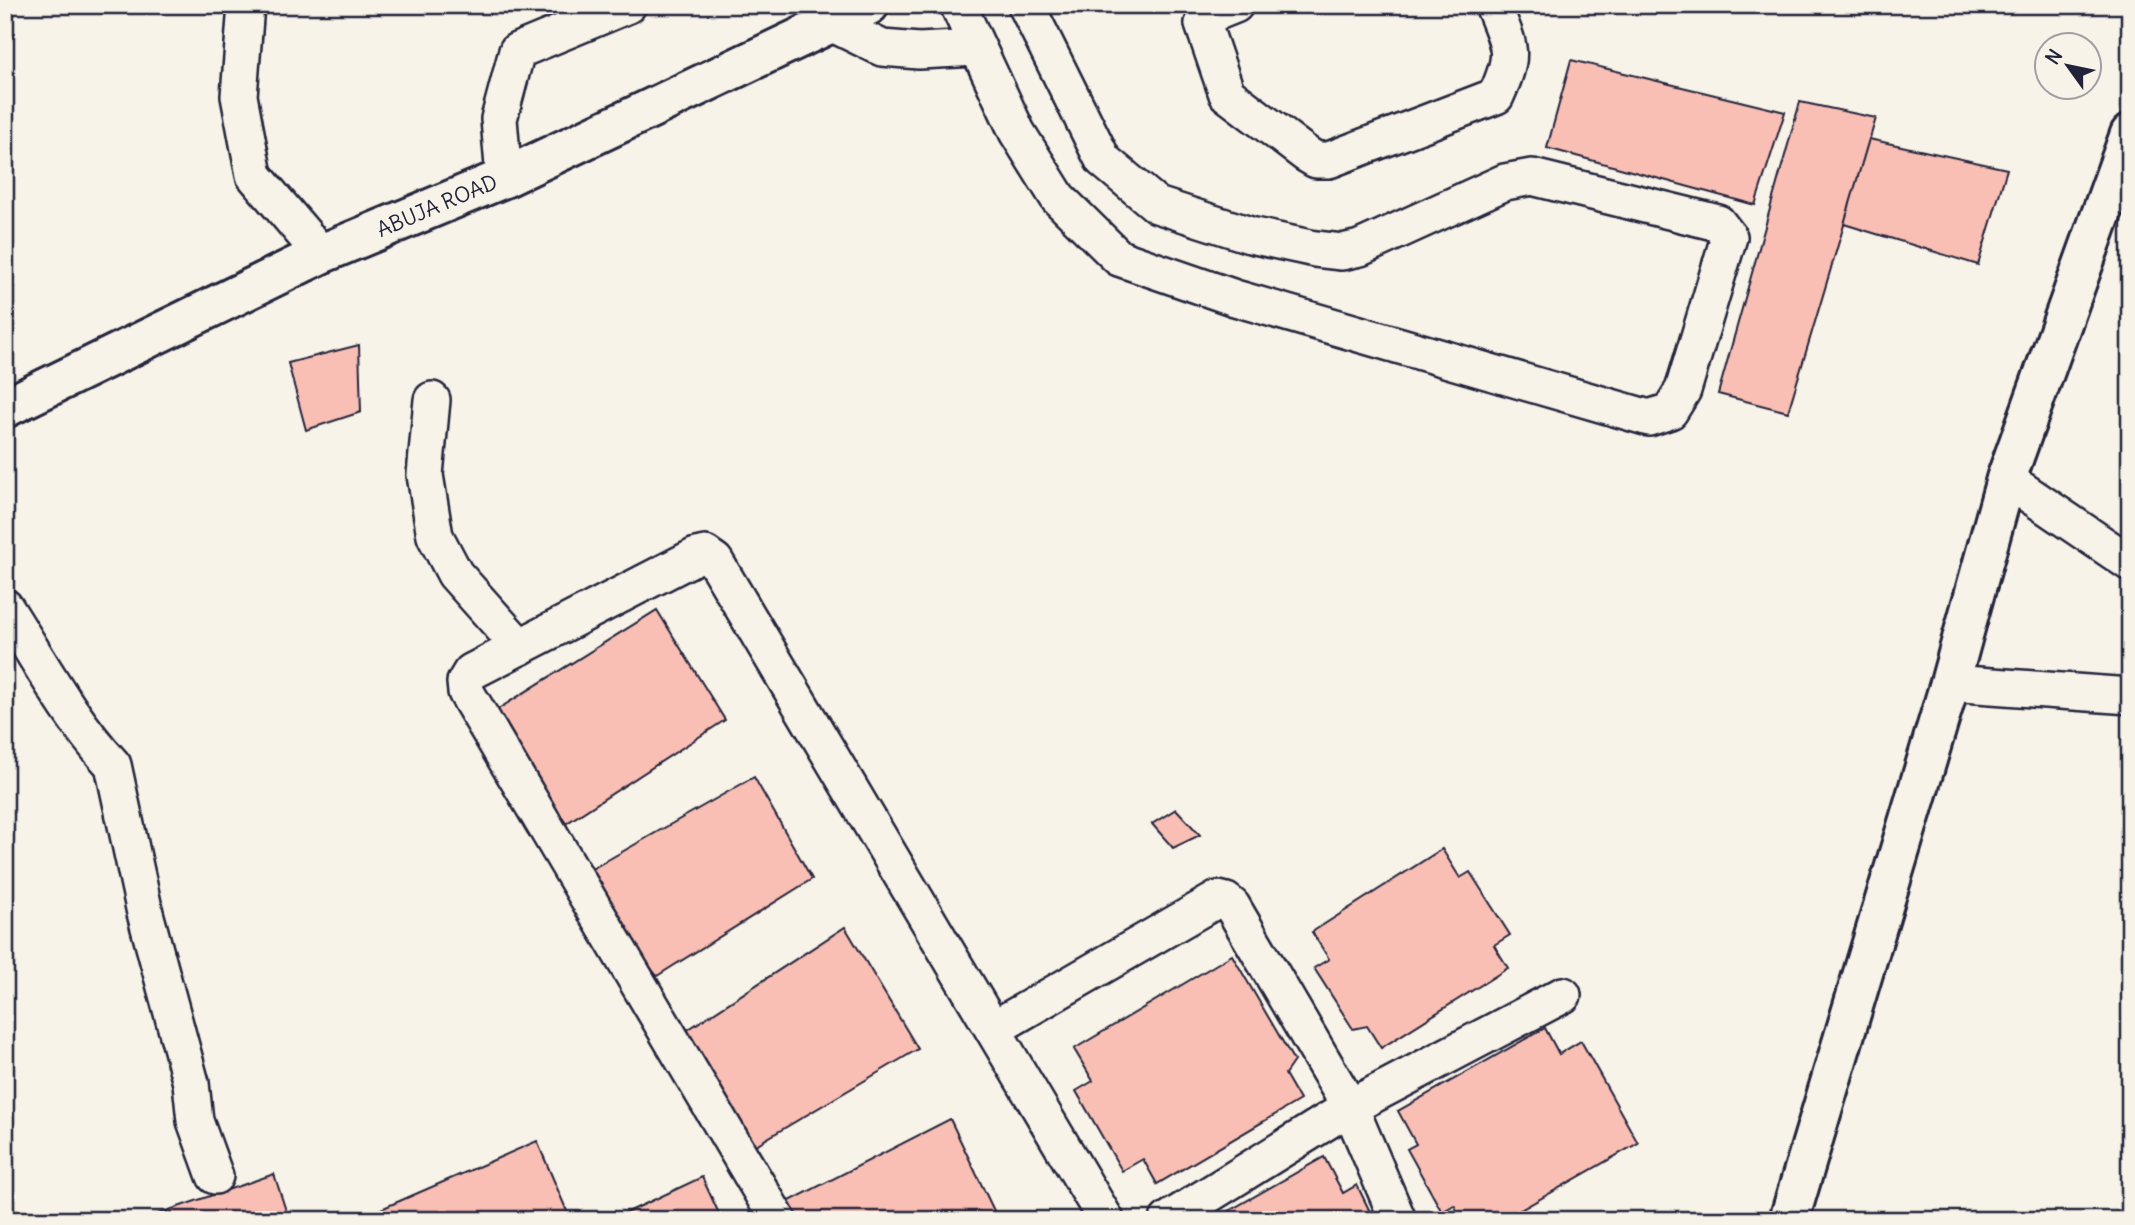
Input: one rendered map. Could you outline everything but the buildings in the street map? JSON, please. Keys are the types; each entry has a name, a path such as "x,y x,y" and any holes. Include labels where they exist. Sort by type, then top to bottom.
{"main road":[{"name":"ABUJA ROAD","path":"11,398 321,254 504,178 825,14 869,5"},
{"path":"1789,1220 1950,683 2006,479 2130,134"}],"street":[{"path":"246,5 239,96 254,175 321,254"},
{"path":"504,178 499,120 517,51 628,5"},
{"path":"958,5 1017,132 1058,198 1119,258 1235,298 1649,418 1670,411 1683,390 1728,237 1718,223 1532,177 1505,182 1360,248 1342,252 1251,235 1157,205 1104,160 1038,12"},
{"path":"1235,5 1210,15 1203,24 1227,94 1306,154 1316,160 1329,160 1496,96 1508,68 1509,46 1493,5"},
{"path":"825,14 882,48 919,51 977,48"},
{"path":"432,400 425,475 435,536 455,574 520,647"},
{"path":"2006,479 2130,563"},
{"path":"778,1220 466,692 465,682 471,672 696,556 705,554 715,561 1106,1220"},
{"path":"5,607 99,750 113,765 145,913 191,1083 195,1121 215,1176"},
{"path":"1950,683 2130,696"},
{"path":"993,1029 1218,899 1226,901 1232,906 1350,1107 1398,1220"},
{"path":"1168,1220 1350,1107 1563,995"}]}
